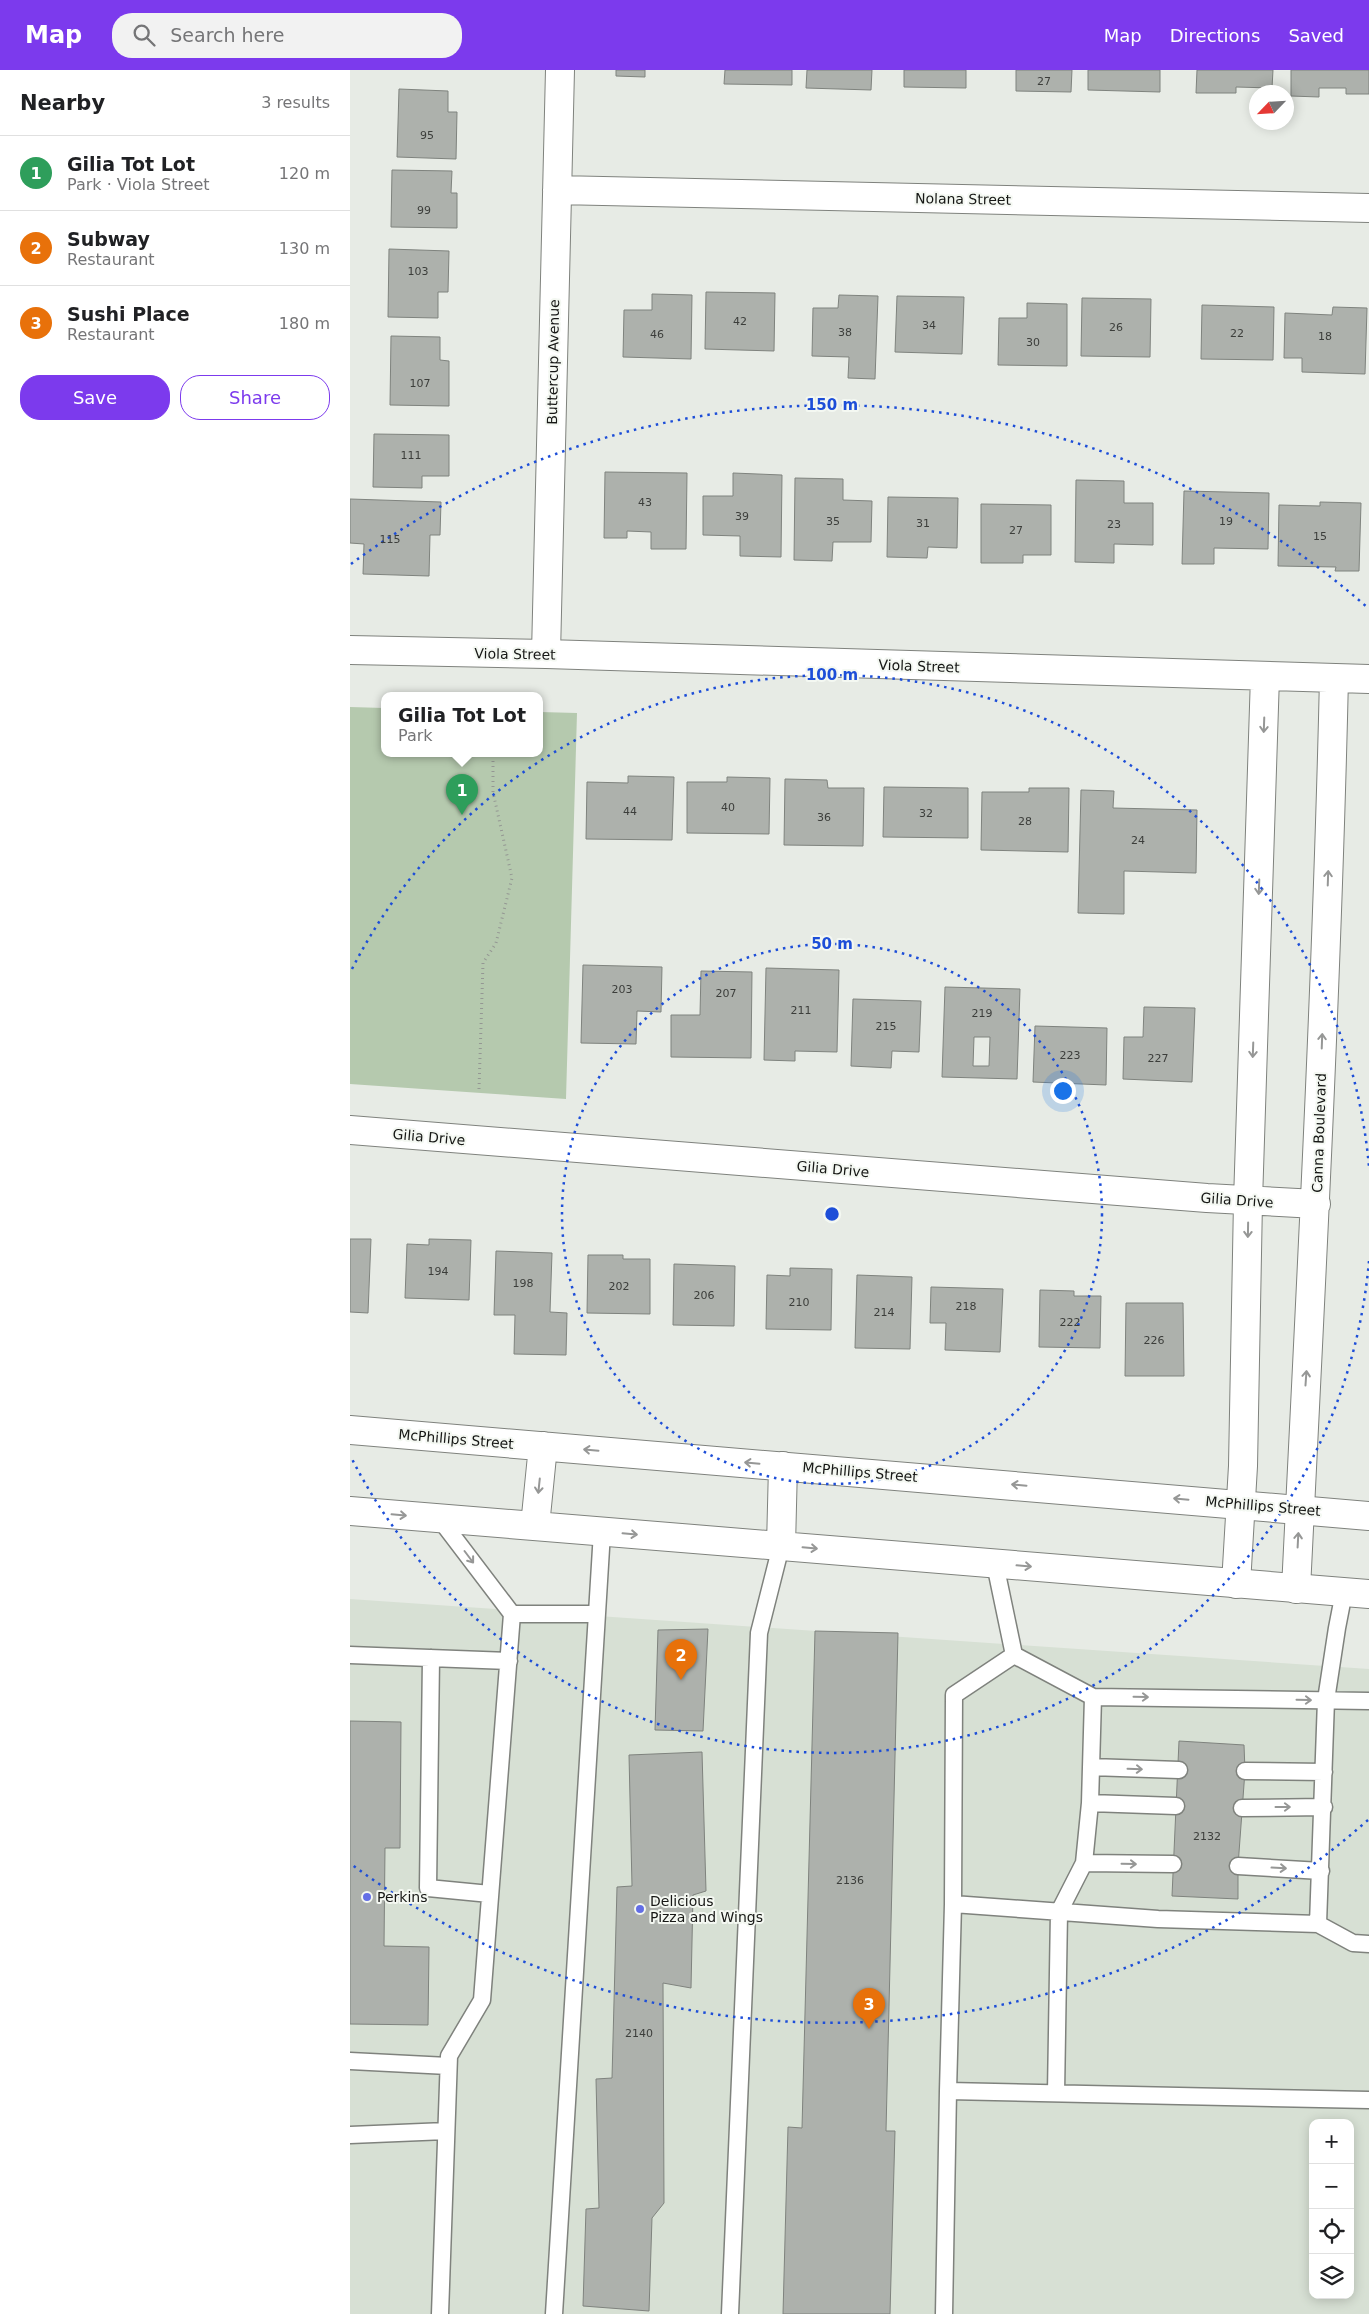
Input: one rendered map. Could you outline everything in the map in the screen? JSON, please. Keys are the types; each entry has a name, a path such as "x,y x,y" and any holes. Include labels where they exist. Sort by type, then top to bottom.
{"street":[{"name":"Buttercup Avenue","path":"546,654 560,70"},
{"name":"Nolana Street","path":"557,190 1369,208"},
{"name":"Viola Street","path":"350,650 546,654 1369,679"},
{"path":"1236,1584 1243,1466 1248,1201 1265,676"},
{"name":"Canna Boulevard","path":"1296,1589 1300,1469 1316,1204 1334,678"},
{"name":"Gilia Drive","path":"350,1130 1248,1201 1316,1204"},
{"name":"McPhillips Street","path":"350,1430 1369,1516"},
{"path":"535,1526 543,1446"},
{"path":"781,1546 783,1466"},
{"path":"350,1511 1357,1593"}],"lane":[{"path":"439,1518 512,1614 482,2000 448,2056 440,2314"},
{"path":"554,2314 602,1532"},
{"path":"730,2314 759,1633 781,1546"},
{"path":"995,1564 1014,1654"},
{"path":"1318,1924 1324,1807 1326,1700 1336,1628 1357,1593"},
{"path":"512,1614 596,1614"},
{"path":"1014,1654 1093,1696 1369,1701"},
{"path":"944,2314 953,1904 954,1695 1014,1654"},
{"path":"350,1655 509,1660"},
{"path":"431,1658 428,1888 490,1894"},
{"path":"1056,2093 1059,1912 1084,1863 1090,1803 1093,1696"},
{"path":"1090,1767 1179,1770"},
{"path":"1245,1771 1324,1772"},
{"path":"1090,1803 1176,1806"},
{"path":"1242,1808 1324,1807"},
{"path":"1084,1863 1173,1864"},
{"path":"1238,1866 1321,1871"},
{"path":"953,1904 1158,1920 1318,1924 1352,1943 1369,1944"},
{"path":"350,2061 448,2066"},
{"path":"948,2091 1369,2100"},
{"path":"350,2135 446,2131"}],"path":[{"path":"479,1089 482,963 496,943 512,878 493,792 493,757"}],"shaded area":[{"path":"350,1599 1369,1669 1369,2314 350,2314"}],"green space":[{"path":"350,707 381,708 381,757 543,757 543,712 577,713 566,1099 350,1084"}],"building":[{"path":"616,70 645,70 645,77 616,76"},
{"path":"725,70 792,70 792,85 724,84"},
{"path":"807,70 872,70 871,90 806,88"},
{"path":"904,70 966,70 966,88 904,87"},
{"path":"1016,70 1072,70 1071,92 1016,91"},
{"path":"1088,70 1160,70 1160,92 1088,90"},
{"path":"1197,70 1273,70 1272,85 1236,87 1236,93 1196,93"},
{"path":"1291,70 1369,70 1369,94 1346,94 1346,88 1319,88 1319,97 1294,96 1294,85 1291,85"},
{"path":"399,89 448,91 448,112 457,112 456,159 397,157"},
{"path":"392,170 452,171 451,193 457,193 457,228 391,227"},
{"path":"389,249 449,251 448,292 438,292 438,318 388,317"},
{"path":"706,292 775,293 774,351 705,349"},
{"path":"652,294 692,295 691,359 623,357 624,310 652,310"},
{"path":"839,295 878,296 875,379 848,378 849,357 812,356 813,308 838,308"},
{"path":"897,296 964,297 962,354 895,352"},
{"path":"1082,298 1151,299 1150,357 1081,356"},
{"path":"1027,303 1067,304 1067,366 998,365 999,318 1027,318"},
{"path":"1202,305 1274,307 1273,360 1201,359"},
{"path":"1333,307 1367,308 1365,374 1302,372 1302,358 1284,358 1285,313 1332,315"},
{"path":"391,336 440,337 440,360 449,361 449,406 390,405"},
{"path":"374,434 449,435 449,476 422,476 422,488 373,487"},
{"path":"605,472 687,473 686,549 651,549 651,532 627,531 627,538 604,538"},
{"path":"733,473 782,475 781,557 740,556 740,536 703,535 703,496 733,496"},
{"path":"795,478 843,479 843,500 872,501 871,542 833,542 832,561 794,560"},
{"path":"1076,480 1124,481 1124,503 1153,503 1153,545 1114,544 1114,563 1075,562"},
{"path":"1184,491 1269,493 1268,549 1214,548 1214,564 1182,564"},
{"path":"888,497 958,498 957,548 928,547 927,558 887,557"},
{"path":"350,499 441,502 440,535 430,535 429,576 363,574 364,544 350,543"},
{"path":"1320,502 1361,503 1359,571 1335,571 1336,567 1278,566 1279,505 1320,506"},
{"path":"981,504 1051,505 1051,555 1023,555 1023,563 981,563"},
{"path":"628,776 674,777 672,840 586,839 587,782 628,783"},
{"path":"727,777 770,778 769,834 687,833 687,782 727,782"},
{"path":"785,779 827,780 828,788 864,788 863,846 784,845"},
{"path":"884,787 968,788 968,838 883,837"},
{"path":"1029,788 1069,788 1068,852 981,850 982,792 1029,792"},
{"path":"1081,790 1114,791 1113,808 1197,810 1196,873 1124,871 1124,914 1078,913"},
{"path":"583,965 662,967 661,1012 637,1011 636,1044 581,1043"},
{"path":"766,968 839,970 837,1052 795,1051 795,1061 764,1060"},
{"path":"701,971 752,972 751,1058 671,1057 671,1015 700,1015"},
{"path":"945,987 1020,989 1017,1079 942,1077","holes":["974,1037 990,1037 989,1066 973,1066"]},
{"path":"853,999 921,1001 919,1052 892,1051 891,1068 851,1066"},
{"path":"1144,1007 1195,1008 1192,1082 1123,1079 1124,1037 1143,1037"},
{"path":"1035,1026 1107,1028 1106,1085 1033,1082"},
{"path":"350,1239 371,1239 368,1313 350,1312"},
{"path":"429,1239 471,1240 469,1300 405,1298 407,1244 429,1245"},
{"path":"496,1251 552,1253 550,1312 567,1313 566,1355 514,1354 515,1315 494,1315"},
{"path":"588,1255 623,1255 623,1259 650,1259 650,1314 587,1313"},
{"path":"674,1264 735,1266 734,1326 673,1325"},
{"path":"790,1268 832,1269 831,1330 766,1329 767,1275 790,1276"},
{"path":"857,1275 912,1277 910,1349 855,1348"},
{"path":"931,1287 1003,1289 1000,1352 945,1350 946,1323 930,1323"},
{"path":"1040,1290 1074,1291 1074,1296 1101,1296 1100,1348 1039,1347"},
{"path":"1126,1303 1183,1303 1184,1376 1125,1376"},
{"path":"708,1629 703,1731 655,1730 658,1630"},
{"path":"815,1631 898,1633 886,2131 895,2131 890,2314 783,2314 788,2127 802,2128"},
{"name":"Perkins","path":"350,1721 401,1722 400,1848 385,1848 384,1946 429,1947 428,2025 350,2024"},
{"path":"1179,1741 1244,1745 1245,1771 1238,1866 1238,1899 1172,1896"},
{"path":"702,1752 706,1891 693,1895 691,1988 663,1983 664,2203 652,2218 649,2311 583,2306 586,2209 599,2208 596,2079 612,2078 617,1887 632,1886 629,1755"}],"place":[{"name":"Gilia Tot Lot","path":"462,815"},
{"name":"Subway","path":"681,1680"},
{"name":"Perkins","path":"367,1897"},
{"name":"Delicious Pizza and Wings","path":"640,1909"},
{"name":"Sushi Place","path":"869,2029"}]}
